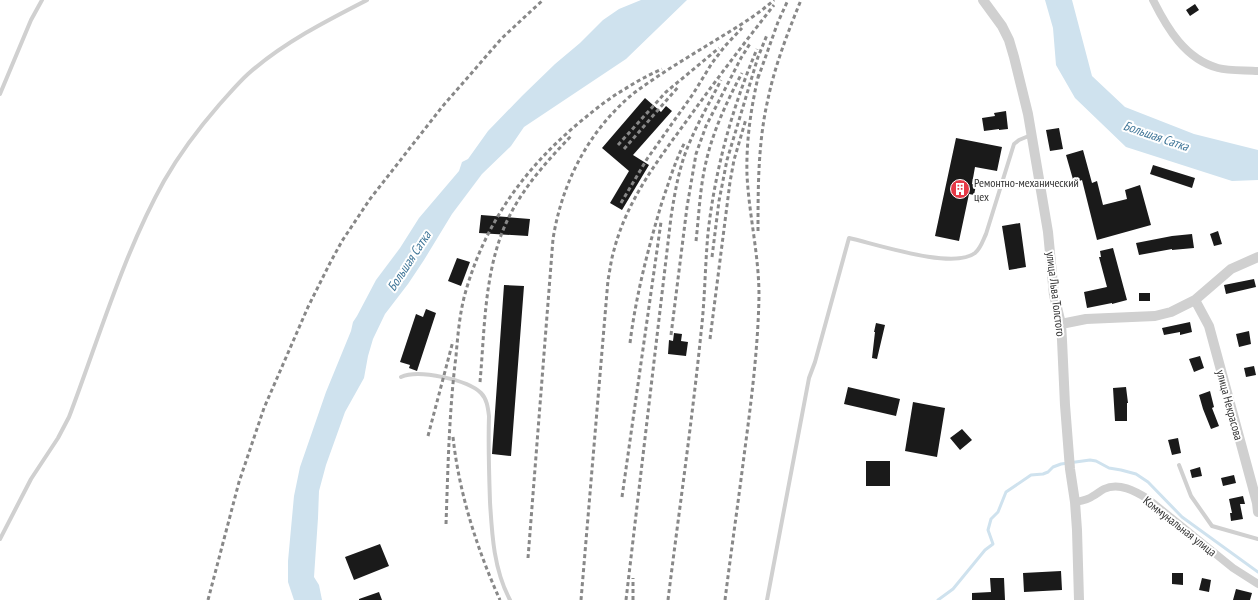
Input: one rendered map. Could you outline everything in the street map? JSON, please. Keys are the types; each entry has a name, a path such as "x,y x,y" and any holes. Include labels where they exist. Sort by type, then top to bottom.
{"street":[{"name":"улица Льва Толстого","path":"983,0 1002,26 1009,40 1024,95 1032,134 1048,232 1054,295 1061,324 1069,457 1075,502 1079,566 1079,600"},
{"path":"1153,0 1173,36 1194,56 1218,68 1258,71"},
{"path":"1061,324 1086,319 1155,316 1171,312 1195,300 1231,269 1258,257"},
{"name":"улица Некрасова","path":"1195,300 1209,326 1255,495 1258,512"},
{"name":"Коммунальная улица","path":"1075,502 1092,497 1103,489 1112,486 1121,486 1139,493 1233,568 1258,584"}],"lane":[{"path":"0,94 31,20 42,0"},
{"path":"0,540 31,479 58,438 68,417 124,265 165,179 191,140 210,115 248,74 297,38 366,0"},
{"path":"767,600 809,378 815,362 849,238 939,258 964,258 977,252 986,234 1014,144 1032,134"},
{"path":"401,377 416,374 444,377 469,386 477,390 485,397 489,416 488,467 491,527 494,552 502,583 510,600"},
{"path":"1178,465 1191,496 1212,526 1258,539"}],"water":[{"name":"Большая Сатка","path":"641,0 687,0 626,59 524,127 511,146 482,174 452,214 408,284 385,314 373,339 364,378 345,412 326,465 319,491 314,577 319,585 322,600 294,600 288,582 288,561 294,496 300,467 326,392 351,331 353,322 376,280 400,248 419,218 459,171 462,162 468,159 488,131 555,64 580,43 603,20 619,9"},
{"name":"Большая Сатка","path":"1045,0 1072,0 1092,76 1125,107 1194,134 1258,150 1258,180 1232,181 1126,147 1075,98 1056,65 1053,28"}],"building":[{"path":"1195,4 1199,10 1190,16 1186,10"},
{"path":"645,98 661,112 666,106 672,111 633,155 649,165 622,210 610,203 629,171 602,148"},
{"path":"1006,111 1008,129 984,131 982,118 995,116 994,113"},
{"path":"1059,128 1063,149 1050,151 1046,130"},
{"name":"Ремонтно-механический цех","path":"956,138 1002,147 997,171 975,167 972,184 976,185 974,195 969,194 959,241 935,236"},
{"path":"1083,150 1092,183 1097,181 1103,205 1127,199 1125,190 1140,185 1151,225 1097,240 1082,180 1074,183 1066,155"},
{"path":"1153,165 1195,178 1192,188 1150,174"},
{"path":"481,215 530,219 528,236 479,233"},
{"path":"1020,223 1026,267 1009,270 1002,226"},
{"path":"1218,231 1222,244 1214,246 1210,234"},
{"path":"1192,234 1194,248 1172,249 1139,255 1136,243"},
{"path":"1113,248 1127,300 1087,308 1084,292 1107,287 1099,257 1101,257 1100,251"},
{"path":"457,258 470,262 461,286 448,281"},
{"path":"1254,279 1256,287 1226,294 1224,285"},
{"path":"504,285 524,286 511,456 492,454"},
{"path":"1139,293 1150,293 1150,301 1139,301"},
{"path":"426,309 436,313 417,371 409,368 410,365 400,362 416,314 423,317"},
{"path":"1190,322 1192,332 1180,335 1180,332 1164,335 1162,328"},
{"path":"876,323 885,325 877,359 872,358"},
{"path":"1249,331 1251,344 1239,347 1236,334"},
{"path":"674,333 682,334 681,341 688,342 686,356 668,354 669,340 673,341"},
{"path":"1200,356 1204,368 1194,372 1189,359"},
{"path":"1254,366 1256,375 1246,377 1244,368"},
{"path":"848,387 900,399 896,416 844,404"},
{"path":"1126,387 1128,403 1127,421 1115,421 1113,388"},
{"path":"1210,391 1214,407 1212,408 1219,426 1211,429 1199,395"},
{"path":"913,402 945,408 937,457 905,451"},
{"path":"962,429 972,440 960,450 950,438"},
{"path":"1178,438 1181,453 1172,455 1168,440"},
{"path":"866,461 890,461 890,486 866,486"},
{"path":"1200,467 1202,476 1192,478 1190,470"},
{"path":"1234,475 1236,483 1223,486 1221,478"},
{"path":"1243,496 1245,504 1240,504 1243,519 1231,521 1230,513 1232,513 1229,499"},
{"path":"380,544 389,566 354,580 345,557"},
{"path":"1061,571 1062,590 1024,592 1023,573"},
{"path":"1172,573 1183,573 1183,585 1172,584"},
{"path":"990,578 1004,578 1005,600 972,600 972,593 991,592"},
{"path":"1202,578 1211,580 1209,592 1199,590"},
{"path":"1236,589 1252,593 1250,600 1233,600"},
{"path":"379,592 382,600 359,600 359,599"}],"waterway":[{"path":"938,600 953,589 985,550 993,544 988,530 991,519 998,512 1006,492 1031,475 1043,474 1048,472 1053,467 1061,464 1090,460 1096,461 1109,468 1136,474 1148,482 1182,517 1258,572"}],"railway":[{"path":"208,600 239,482 264,408 308,307 342,241 370,199 442,107 502,38 543,0"},
{"path":"528,558 553,239 563,197 571,178 580,158 591,140 604,123 634,93 672,67 743,23 774,0"},
{"path":"758,78 778,22 788,0"},
{"path":"758,231 759,165 765,115 778,61 801,0"},
{"path":"581,600 608,280 613,254 620,232 635,197 655,165 774,5"},
{"path":"621,203 647,159 693,94 712,63 742,28"},
{"path":"712,257 719,201 727,160 758,57 767,35"},
{"path":"671,335 687,207 696,154 706,126 741,58 751,42"},
{"path":"618,145 666,92 719,48"},
{"path":"668,600 690,433 703,308 711,209 720,163 732,117 757,49"},
{"path":"446,524 450,419 460,321 467,287 486,237 513,193 546,153 591,113 610,99 662,69"},
{"path":"696,241 702,181 712,139 721,116 742,73"},
{"path":"725,600 754,376 757,336 759,281 748,190 747,150 759,73"},
{"path":"626,600 671,217 677,181 687,150 696,129 721,80"},
{"path":"624,149 679,86"},
{"path":"710,339 730,182 734,160 746,119"},
{"path":"480,382 490,275 501,234 516,204 530,183 572,135"},
{"path":"630,343 639,290 652,237 662,202 685,142"},
{"path":"622,497 661,222"},
{"path":"428,436 453,341"},
{"path":"453,437 464,500 484,561 500,600"},
{"path":"633,578 633,600"}],"place":[{"name":"Ремонтно-механический цех","path":"960,189"}]}
